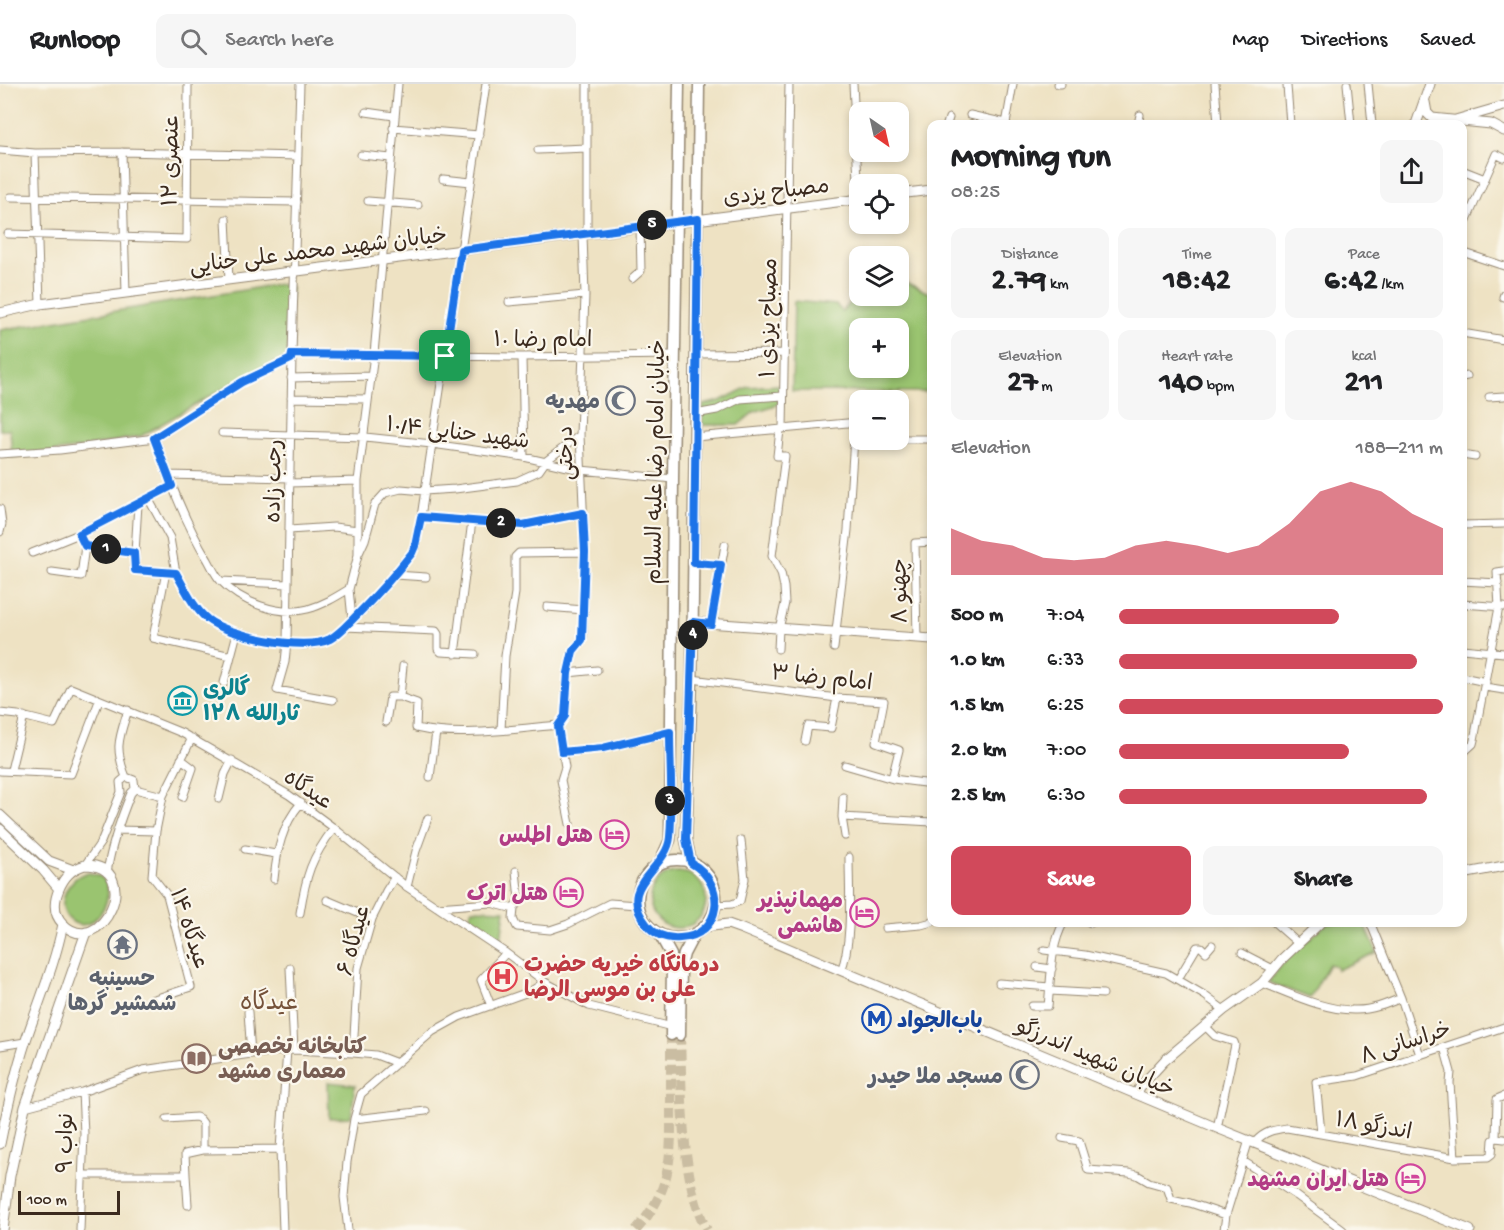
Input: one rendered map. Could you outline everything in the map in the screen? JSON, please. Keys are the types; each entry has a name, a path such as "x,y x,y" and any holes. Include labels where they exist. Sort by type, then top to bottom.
{"main road":[{"name":"خیابان امام رضا علیه السلام","path":"659,864 670,840 680,84"},
{"name":"خیابان امام رضا علیه السلام","path":"691,863 686,839 693,622 699,84"},
{"path":"1418,120 1430,84"},
{"path":"1425,102 1427,113 1432,118 1442,120"},
{"path":"1458,120 1504,106"},
{"path":"1467,123 1491,124 1504,131"},
{"path":"909,193 927,191"},
{"name":"مصباح یزدی","path":"677,222 849,200"},
{"name":"خیابان شهید محمد علی حنایی","path":"0,314 40,304 677,222"},
{"path":"693,622 927,639"},
{"path":"0,814 49,861 73,870"},
{"path":"0,829 43,870 59,889"},
{"path":"671,860 691,863 702,869 715,890 716,905 712,917 705,927 694,935 671,938 660,935 649,928 641,917 637,905 642,881 649,871 659,864 671,860"},
{"path":"85,866 97,867 107,873 114,883 116,896 102,924 86,932 74,931 63,924 55,908 59,889 64,879 73,870 85,866"},
{"path":"1467,873 1504,866"},
{"path":"0,1144 25,1042 58,949 63,924"},
{"name":"خیابان شهید اندرزگو","path":"705,927 728,924 1217,1128 1470,1230"},
{"path":"1137,1094 1140,1087 1164,1061 1224,1010 1262,982 1316,927"},
{"path":"3,1230 10,1176 25,1107 86,932"},
{"path":"660,935 671,955 673,1032"},
{"path":"673,1032 681,966 684,954 694,935"}],"street":[{"name":"عنصری ۱۲","path":"125,237 187,239 188,84"},
{"name":"رجب زاده","path":"300,84 291,378 287,642 278,690 333,700"},
{"path":"358,555 358,481 372,376 398,84"},
{"path":"148,498 170,538 176,573 196,608 221,628 237,633 304,645 330,639 345,627 395,575 415,546 421,517 486,84"},
{"name":"درختی","path":"558,726 565,716 568,673 574,649 582,640 584,610 585,552 580,435 584,356 587,84"},
{"name":"مصباح یزدی ۱","path":"779,629 785,603 784,587 781,573 772,556 785,456 777,456 783,396 789,84"},
{"path":"853,84 858,174"},
{"path":"1007,120 1013,84"},
{"path":"1215,84 1218,120"},
{"path":"1347,84 1351,120"},
{"path":"1368,84 1372,120"},
{"path":"1287,86 1290,120"},
{"path":"366,112 394,116"},
{"path":"970,115 990,120"},
{"path":"1139,120 1140,115"},
{"path":"393,128 478,135"},
{"path":"538,150 587,148"},
{"path":"0,150 35,153 122,152 298,156"},
{"path":"122,152 126,293"},
{"path":"35,153 40,304"},
{"path":"1467,220 1496,154 1504,158"},
{"path":"361,155 391,158"},
{"path":"1467,172 1485,179"},
{"path":"443,180 471,183"},
{"path":"11,196 297,202"},
{"path":"368,201 418,205"},
{"path":"226,219 229,280"},
{"path":"632,279 641,271 640,227"},
{"path":"8,234 125,237"},
{"path":"1467,254 1504,266"},
{"path":"509,302 585,295"},
{"path":"1467,334 1504,340"},
{"path":"696,354 783,353"},
{"name":"امام رضا ۱۰","path":"292,357 374,354 522,357 675,355"},
{"path":"0,454 60,450 154,438 242,382 292,357"},
{"path":"522,357 524,457"},
{"path":"291,378 372,376"},
{"path":"695,414 717,410 740,399 783,396"},
{"path":"1489,397 1504,396"},
{"path":"291,398 368,399"},
{"path":"695,437 849,423"},
{"name":"شهید حنایی ۱۰/۴","path":"222,433 365,437 524,457 581,470 673,479"},
{"path":"352,620 349,589 375,504 380,497 385,493 401,489 424,491 517,481 539,471 546,461 580,435"},
{"path":"154,438 196,540 221,581 241,597 278,610 306,610 326,603 349,589"},
{"path":"909,439 927,439"},
{"path":"834,648 856,450"},
{"path":"1467,456 1475,458"},
{"path":"167,474 290,481 358,481"},
{"path":"32,553 79,534 172,486"},
{"path":"138,504 135,570 176,573"},
{"path":"0,509 2,524 0,532"},
{"path":"421,517 523,525 583,513"},
{"path":"455,654 472,521"},
{"path":"1467,525 1504,524"},
{"path":"289,530 334,527 358,530"},
{"path":"51,572 81,576 85,546 79,534"},
{"name":"چهنو ۸","path":"917,638 915,543 927,542"},
{"path":"711,624 725,545"},
{"path":"85,546 134,553"},
{"path":"501,730 504,665 514,593 516,557 519,553 585,552"},
{"path":"694,563 721,565"},
{"path":"1467,750 1473,744 1501,607 1497,572 1504,571"},
{"path":"166,572 153,638 231,656"},
{"path":"395,575 426,577"},
{"path":"221,581 288,584"},
{"path":"1467,581 1498,583"},
{"path":"1467,604 1501,607"},
{"path":"547,607 584,610"},
{"path":"345,627 436,632 439,651 475,654"},
{"path":"778,649 779,629"},
{"path":"224,683 237,633"},
{"path":"1467,650 1504,653"},
{"path":"400,698 403,666"},
{"path":"568,673 597,670"},
{"name":"امام رضا ۳","path":"692,679 837,698 884,701 876,743 899,750 892,778"},
{"path":"1467,679 1504,690"},
{"name":"عیدگاه","path":"24,716 54,724 71,688 192,738 301,803 407,887 545,982"},
{"path":"386,722 391,696 417,703 416,728 436,732 558,726 565,767 561,780 570,824"},
{"path":"805,741 808,726 831,728 837,698"},
{"path":"0,771 71,774 99,701"},
{"path":"107,873 117,830 135,789 134,780 126,777 119,759 118,744 128,710"},
{"path":"0,713 24,716 11,770"},
{"path":"430,777 436,732"},
{"path":"562,752 603,748 670,732"},
{"name":"عیدگاه ۱۴","path":"151,1000 191,987 167,895 152,876 156,831 163,796 192,738"},
{"path":"181,759 192,766 183,797"},
{"path":"219,800 225,774 232,760"},
{"path":"845,765 892,778 927,783"},
{"path":"85,866 101,842 121,792 120,782 126,777"},
{"path":"135,789 163,796"},
{"path":"843,797 842,817 845,836"},
{"path":"274,879 276,854 289,816 301,803"},
{"path":"842,817 927,822"},
{"path":"407,887 416,851 428,818"},
{"path":"300,913 309,868 334,828"},
{"path":"117,830 156,831"},
{"path":"716,905 740,901 745,879 741,840"},
{"path":"245,849 276,854"},
{"path":"841,971 848,924 849,857"},
{"path":"516,871 519,899 514,909 513,919 518,927 550,930 568,924 610,903 637,905"},
{"name":"عیدگاه ۶","path":"353,1053 358,968 372,919 395,877"},
{"path":"327,900 372,919"},
{"path":"437,907 491,903 514,909"},
{"path":"885,928 927,923"},
{"path":"1032,1006 1048,1006 1055,951 1062,927"},
{"path":"1280,927 1299,944"},
{"path":"1372,927 1401,998 1420,1055"},
{"path":"1178,979 1197,947 1201,947 1206,952 1212,945"},
{"path":"1044,950 1085,955 1166,973 1204,995 1224,1010"},
{"path":"491,1006 482,980 506,953"},
{"path":"1242,953 1273,969"},
{"path":"283,1230 280,1149 291,1050 290,968"},
{"path":"1036,968 1052,969"},
{"path":"348,1230 344,1197 347,1162 354,1119 361,1094 432,1032 459,1017 531,991 545,982 589,1006 673,1032"},
{"path":"1262,982 1320,1004 1344,1009 1368,1009 1401,998"},
{"path":"999,983 1103,994"},
{"path":"248,1012 251,1054"},
{"path":"1206,1027 1215,1036 1235,1044 1217,1128"},
{"name":"خراسانی ۸","path":"1321,1133 1316,1082 1357,1076 1504,1027"},
{"path":"0,1046 25,1042"},
{"path":"1444,1047 1451,1072 1455,1158"},
{"path":"25,1107 82,1092 143,1070 251,1054 291,1050 353,1053 376,1055 397,1063"},
{"name":"نواب ۹","path":"80,1230 83,1175 82,1092"},
{"path":"1500,1139 1497,1099 1504,1096"},
{"path":"354,1119 426,1111"},
{"path":"167,1119 196,1117 200,1119 203,1123 203,1150"},
{"name":"اندزگو ۱۸","path":"1252,1141 1270,1130 1287,1128 1455,1158 1490,1156 1493,1140 1500,1139"},
{"path":"1062,1138 1079,1141 1088,1170 1137,1175 1149,1182 1167,1187 1171,1199 1226,1215"},
{"path":"1224,1230 1226,1215 1243,1161 1252,1141"},
{"path":"188,1205 186,1154 203,1150 280,1149"},
{"path":"1243,1161 1297,1196 1343,1230"},
{"path":"83,1175 186,1175"}],"green space":[{"path":"280,284 291,287 287,357 240,379 141,436 81,448 12,457 10,430 0,430 0,330"},
{"path":"909,284 927,292 927,392 909,392 909,390 792,391 794,301 836,305 842,311 849,304 849,306 909,306"},
{"path":"779,385 779,404 754,412 738,425 702,425 703,405 720,401 748,387"},
{"path":"678,872 689,874 698,880 704,889 706,900 704,911 698,920 689,926 678,928 667,926 658,920 652,911 650,900 652,889 658,880 667,874"},
{"path":"86,873 100,876 106,884 108,895 98,917 89,923 78,924 68,918 64,912 64,898 69,885 80,875"},
{"path":"472,909 505,910 501,940 469,919"},
{"path":"1323,927 1366,927 1377,952 1337,970 1335,966 1329,964 1310,998 1268,982 1285,961"},
{"path":"328,1082 355,1085 351,1117 329,1118"}],"tunnel":[{"path":"636,1230 658,1199 668,1169 671,1136 671,1035"},
{"path":"680,1035 682,1108 687,1162 698,1210 707,1230"}],"place":[{"name":"مهدیه","path":"621,400"},
{"name":"گالری ثارالله ۱۲۸","path":"182,700"},
{"name":"هتل اطلس","path":"614,834"},
{"name":"هتل اترک","path":"569,892"},
{"name":"مهمانپذیر هاشمی","path":"864,912"},
{"name":"حسینیه شمشیر گرها","path":"122,945"},
{"name":"درمانگاه خیریه حضرت علی بن موسی الرضا","path":"503,976"},
{"name":"باب‌الجواد","path":"876,1019"},
{"name":"کتابخانه تخصصی معماری مشهد","path":"197,1058"},
{"name":"مسجد ملا حیدر","path":"1024,1075"},
{"name":"هتل ایران مشهد","path":"1410,1178"}],"district":[{"name":"عیدگاه","path":"269,1001"}],"route":[{"path":"698,219 694,563 721,565 711,624 693,622 686,839 691,863 702,869 710,879 715,890 716,903 705,927 694,935 671,938 660,935 649,928 641,917 637,905 642,881 649,871 659,864 670,840 670,732 603,748 562,752 558,726 565,716 568,673 573,651 582,640 585,552 583,513 523,525 421,517 412,553 372,601 330,639 304,645 254,637 221,628 196,608 176,573 135,570 134,553 85,546 79,534 172,486 154,438 242,382 291,359 292,354 445,356 461,250 698,219"}]}
